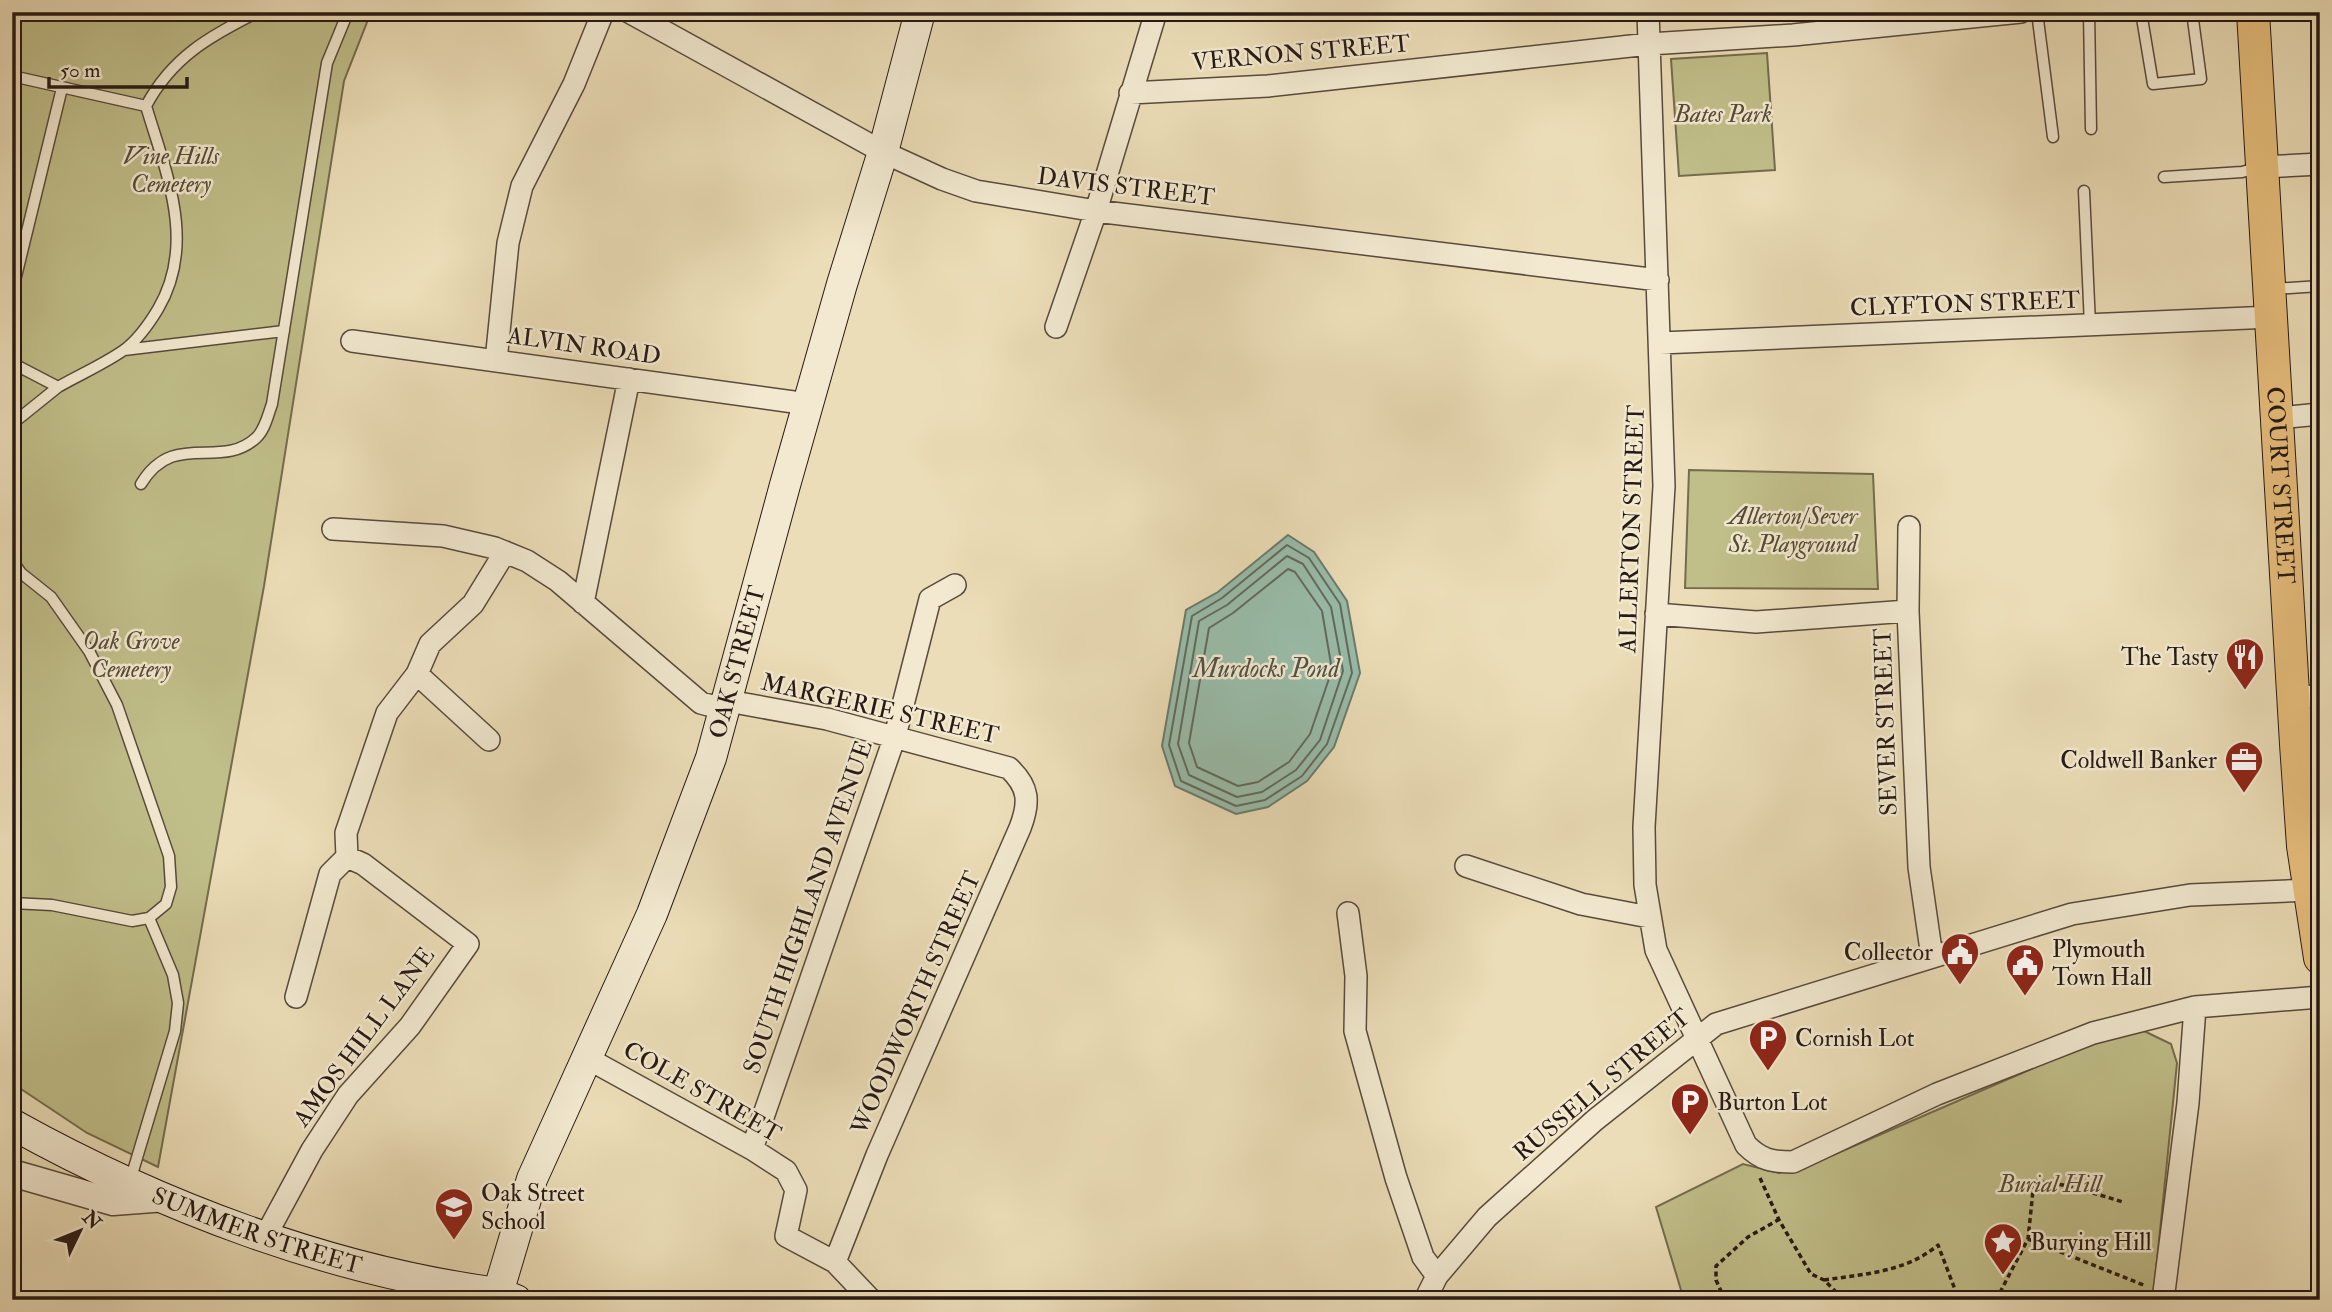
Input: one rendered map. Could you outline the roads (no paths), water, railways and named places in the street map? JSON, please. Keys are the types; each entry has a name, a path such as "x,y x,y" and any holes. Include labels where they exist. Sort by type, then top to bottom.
{"main road":[{"name":"OAK STREET","path":"507,1296 532,1179 673,863 711,758 808,404 883,152 920,12"},
{"name":"COURT STREET","path":"2253,12 2278,418 2306,697 2303,846 2320,958"},
{"name":"SUMMER STREET","path":"12,1124 129,1183 265,1237 348,1261 507,1296"}],"street":[{"path":"496,361 508,243 522,186 574,84 603,12"},
{"name":"DAVIS STREET","path":"629,12 883,152 976,191 1096,211 1658,280"},
{"path":"1056,327 1096,211 1156,12"},
{"name":"ALLERTON STREET","path":"1648,12 1664,486 1644,828 1649,917 1656,950 1746,1145 1760,1157 1773,1162 1793,1162 1937,1094 2093,1033 2195,1007 2320,996"},
{"name":"VERNON STREET","path":"1130,93 1268,86 1648,44 1793,35 2021,12"},
{"path":"2263,167 2320,164"},
{"name":"CLYFTON STREET","path":"1660,343 2090,325 2271,303"},
{"name":"ALVIN ROAD","path":"352,341 808,404"},
{"path":"583,603 629,379"},
{"path":"2278,418 2320,414"},
{"path":"1908,611 1909,527"},
{"name":"MARGERIE STREET","path":"333,529 443,536 505,552 542,569 701,703 712,706 728,701 827,719 1009,768"},
{"path":"296,997 330,874 347,857 346,833 387,713 417,674 430,644 473,604 505,552"},
{"name":"SOUTH HIGHLAND AVENUE","path":"752,1149 895,736 930,599 956,585"},
{"name":"SEVER STREET","path":"1656,614 1756,622 1908,611 1919,867 1932,957"},
{"path":"417,674 489,740"},
{"name":"WOODWORTH STREET","path":"835,1262 877,1155 995,891 1026,811 1025,786 1009,768"},
{"name":"AMOS HILL LANE","path":"265,1237 312,1150 348,1095 410,1027 468,944 363,864 347,857"},
{"path":"1466,866 1581,904 1649,917"},
{"name":"RUSSELL STREET","path":"1425,1300 1437,1276 1487,1217 1595,1120 1698,1037 1723,1022 2072,914 2190,895 2310,890"},
{"path":"1348,913 1356,976 1355,1031 1396,1178 1423,1257 1437,1276"},
{"path":"2157,1294 2188,1103 2195,1007"},
{"name":"COLE STREET","path":"585,1057 752,1149 786,1171 796,1190 786,1236 835,1262 871,1300"},
{"path":"12,1173 113,1202 166,1198"}],"lane":[{"path":"12,424 58,387 124,350 146,329 163,301 179,246 177,219 146,106 160,79 177,62 219,31 258,12"},
{"path":"141,484 148,472 179,453 225,452 256,439 272,404 327,62 348,12"},
{"path":"2037,12 2053,137"},
{"path":"2089,12 2091,129"},
{"path":"2141,12 2153,84 2201,79 2192,12"},
{"path":"12,76 146,106"},
{"path":"12,293 62,88"},
{"path":"2164,177 2242,172 2263,167"},
{"path":"2084,191 2090,325"},
{"path":"2271,303 2320,286"},
{"path":"124,350 284,331"},
{"path":"12,363 58,387"},
{"path":"12,560 21,573 51,597 89,651 117,705 170,856 171,887 166,904 149,918 132,921 52,905 12,902"},
{"path":"129,1183 175,1031 178,1003 173,975 149,918"}],"water":[{"name":"Murdocks Pond","path":"1288,535 1314,552 1347,601 1360,673 1334,747 1307,781 1268,807 1236,814 1175,786 1162,746 1186,610 1218,592"}],"place":[{"name":"The Tasty","path":"2245,691"},
{"name":"Coldwell Banker","path":"2244,794"},
{"name":"Collector","path":"1960,986"},
{"name":"Plymouth Town Hall","path":"2025,997"},
{"name":"Cornish Lot","path":"1768,1072"},
{"name":"Burton Lot","path":"1690,1136"},
{"name":"Oak Street School","path":"454,1241"},
{"name":"Burying Hill","path":"2003,1276"}],"park label":[{"name":"Bates Park","path":"1723,114"},
{"name":"Vine Hills Cemetery","path":"171,170"},
{"name":"Allerton/Sever St. Playground","path":"1793,530"},
{"name":"Oak Grove Cemetery","path":"131,655"},
{"name":"Burial Hill","path":"2050,1184"}]}
